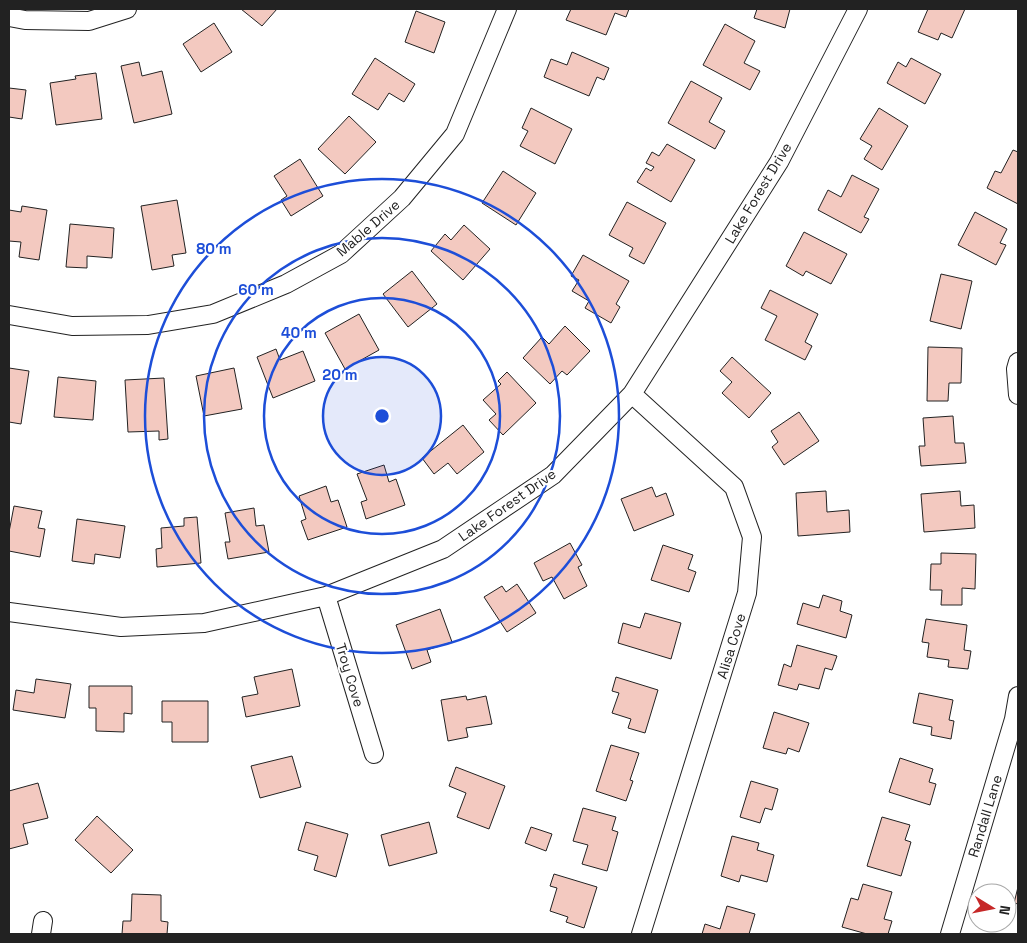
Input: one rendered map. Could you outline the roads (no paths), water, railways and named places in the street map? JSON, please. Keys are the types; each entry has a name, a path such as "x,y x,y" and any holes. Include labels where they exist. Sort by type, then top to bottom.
{"street":[{"path":"9,18 89,21 127,9"},
{"name":"Mable Drive","path":"9,315 72,326 148,325 213,314 286,284 341,254 402,198 455,134 507,9"},
{"name":"Lake Forest Drive","path":"9,612 121,627 204,623 326,596 443,549 554,475 632,394 779,162 858,9"},
{"path":"1018,362 1016,369 1018,395"},
{"name":"Alisa Cove","path":"632,394 734,487 752,537 747,593 640,934"},
{"name":"Troy Cove","path":"326,596 374,754"},
{"name":"Randall Lane","path":"950,934 1014,718 1018,696"}]}
